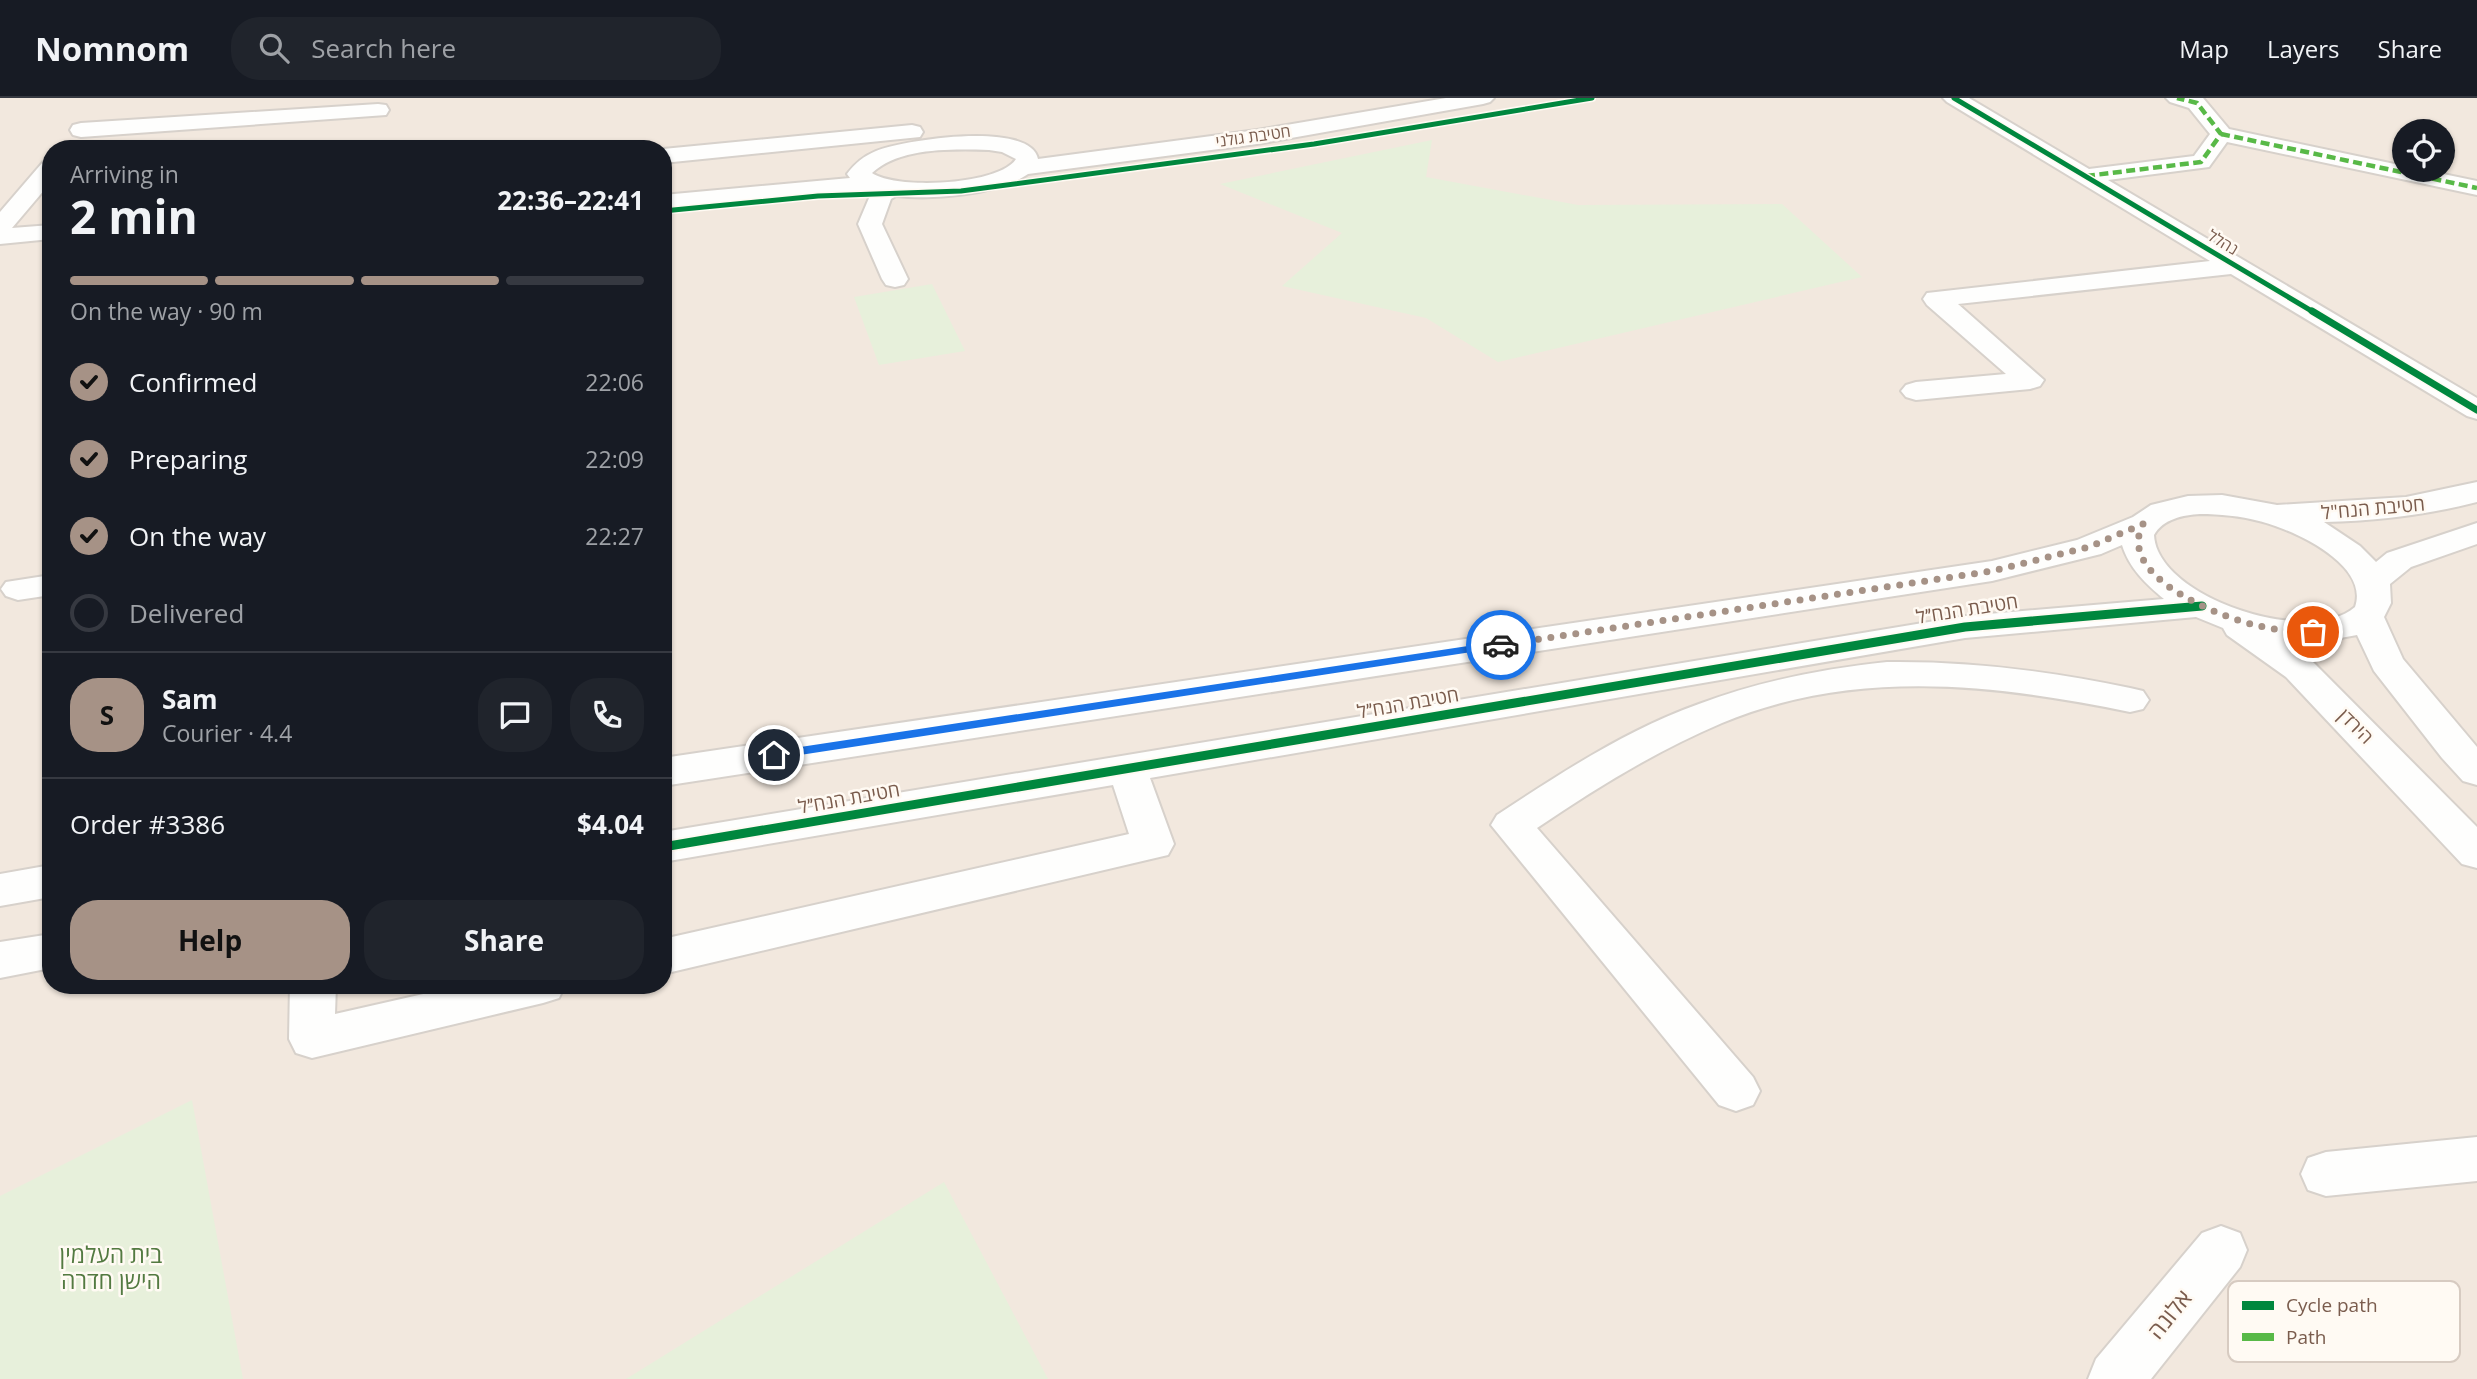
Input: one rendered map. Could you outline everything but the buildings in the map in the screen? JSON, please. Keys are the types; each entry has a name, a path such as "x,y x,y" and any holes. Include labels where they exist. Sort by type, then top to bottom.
{"street":[{"name":"חטיבת גולני","path":"1020,158 1257,136 1483,98"},
{"name":"נהלל","path":"1954,98 2477,410"},
{"path":"2177,98 2197,103 2221,134 2477,188"},
{"path":"74,140 98,109"},
{"path":"82,130 378,110"},
{"path":"672,155 914,132 936,136 946,144"},
{"path":"2086,176 2202,162 2221,134"},
{"path":"672,181 875,179 926,190 1001,179 1020,158 1058,142"},
{"path":"672,201 875,179 898,152 946,144 999,144 1020,158"},
{"path":"0,227 42,178"},
{"path":"875,179 881,195 870,224 895,279"},
{"path":"0,237 42,233"},
{"name":"נהלל","path":"1916,391 2030,380 1936,299 2236,266"},
{"name":"חטיבת הנח\"ל","path":"2267,513 2376,511 2443,502 2477,492"},
{"name":"חטיבת הנח״ל","path":"672,771 1992,571 2089,547 2143,524 2160,512 2185,505 2216,504 2267,513"},
{"path":"2267,513 2334,542 2357,561 2387,663 2477,771"},
{"path":"2143,524 2137,539 2139,548 2150,568 2171,588 2211,610 2258,626 2296,632 2344,627 2399,560 2477,533"},
{"name":"חטיבת הנח״ל","path":"672,845 1127,768 1791,672 2028,618 2211,610"},
{"name":"הירדן","path":"2211,610 2299,669 2477,853"},
{"path":"1735,1091 1511,825 1585,776 1653,739 1717,711 1791,672 1837,678 1894,672 1952,672 2022,678 2130,700"},
{"path":"672,955 1153,844 1127,768"},
{"path":"0,890 42,882"},
{"path":"0,960 42,953"},
{"path":"313,994 312,1038 503,994"},
{"path":"2326,1174 2477,1159"},
{"name":"אלונה","path":"2116,1379 2221,1250"}],"shaded area":[{"path":"0,98 2477,98 2477,1379 0,1379"}],"green space":[{"path":"1432,140 1426,177 1578,205 1782,204 1862,277 1498,362 1426,318 1282,286 1342,233 1220,184"},
{"path":"932,284 965,351 879,365 854,297"},
{"name":"בית העלמין הישן חדרה","path":"192,1100 243,1379 0,1379 0,1196"},
{"path":"944,1182 1048,1379 626,1379"}],"marked path":[{"path":"2086,176 2201,162 2221,134 2197,103 2177,98"},
{"path":"2221,134 2477,188"}],"cycle path":[{"path":"672,210 818,196 961,191 1314,144 1592,98"},
{"path":"1954,98 2477,410"},
{"path":"672,845 1965,627 2202,606"}],"way so far":[{"path":"1501,645 1992,571 2089,547 2143,524 2137,539 2143,558 2159,578 2186,598 2239,621 2296,632 2313,632"}],"route":[{"path":"774,755 1501,645"}]}
